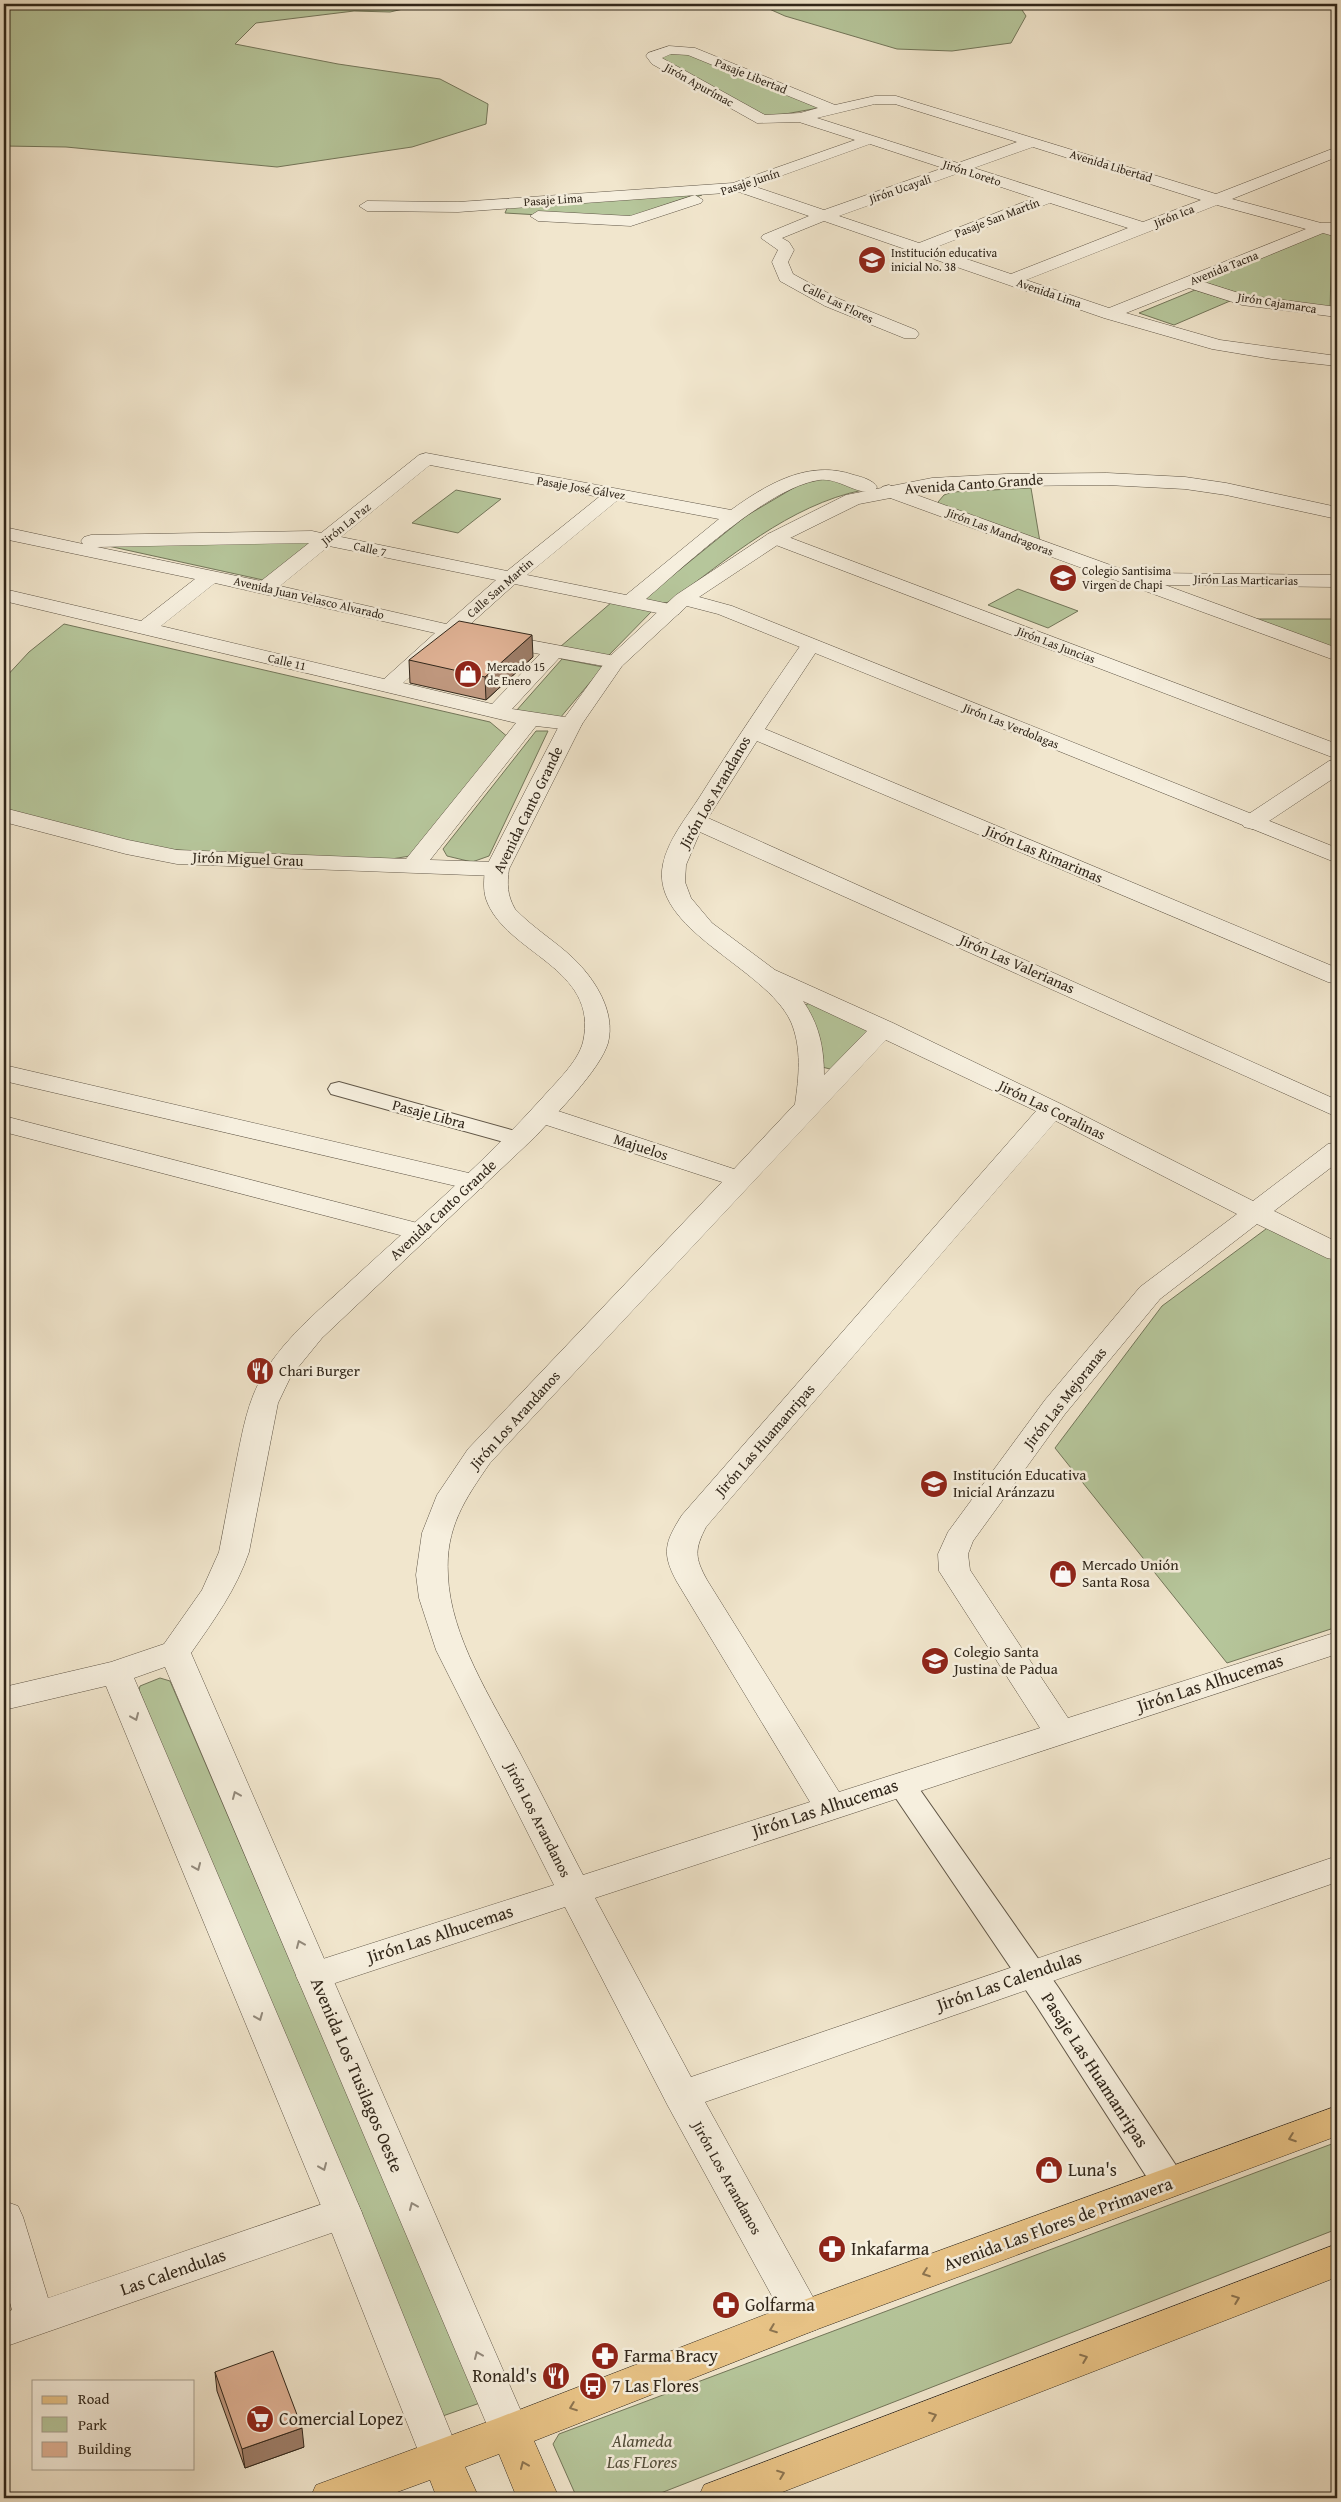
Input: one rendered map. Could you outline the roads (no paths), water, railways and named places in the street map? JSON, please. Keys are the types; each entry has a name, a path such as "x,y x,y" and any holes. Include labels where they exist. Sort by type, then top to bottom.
{"main road":[{"name":"Avenida Las Flores de Primavera","path":"331,2498 510,2432 804,2317 1337,2120"},
{"path":"719,2498 1337,2260"},
{"name":"Avenida Los Tusilagos Oeste","path":"510,2432 538,2498"},
{"path":"442,2458 458,2498"}],"street":[{"name":"Pasaje Libertad","path":"669,50 690,51 833,109"},
{"name":"Jirón Apurímac","path":"669,50 656,53 653,56 657,61 762,120 800,117"},
{"name":"Avenida Libertad","path":"833,109 886,99 896,100 1216,199 1329,230"},
{"path":"800,117 833,109"},
{"name":"Jirón Loreto","path":"800,117 1144,228"},
{"name":"Pasaje Junín","path":"458,208 520,215 631,221 740,187 868,140"},
{"name":"Jirón Ucayali","path":"768,238 823,216 1033,142"},
{"name":"Jirón Ica","path":"1011,280 1337,152"},
{"name":"Pasaje Lima","path":"367,206 458,208 740,187"},
{"name":"Avenida Lima","path":"740,187 1110,314 1218,344 1272,354 1337,361"},
{"name":"Pasaje San Martín","path":"918,249 1048,198"},
{"name":"Avenida Tacna","path":"1110,314 1189,282 1329,230 1337,221"},
{"name":"Calle Las Flores","path":"768,238 783,245 786,250 780,262 786,277 831,302 910,334"},
{"name":"Jirón Cajamarca","path":"1189,282 1242,300 1293,308 1337,312"},
{"path":"1337,294 1337,312"},
{"name":"Pasaje José Gálvez","path":"426,459 735,516"},
{"name":"Jirón La Paz","path":"265,588 328,540 426,459"},
{"path":"631,601 735,516 791,482 809,476 834,475 868,487"},
{"name":"Avenida Canto Grande","path":"175,1652 226,1575 234,1552 263,1403 278,1374 312,1332 543,1115 590,1056 596,1040 592,997 580,978 564,962 513,921 500,906 493,881 497,869 571,724 615,662 678,604 775,538 853,499 889,490 932,484 979,481 1076,478 1148,480 1226,489 1337,513"},
{"name":"Jirón Las Mandragoras","path":"889,490 1125,579 1337,655"},
{"name":"Calle San Martin","path":"388,686 510,578 614,494"},
{"name":"Avenida Juan Velasco Alvarado","path":"4,533 265,588 451,631 615,662"},
{"name":"Calle 7","path":"64,545 96,541 176,538 312,537 631,601 678,604"},
{"name":"Jirón Las Juncias","path":"775,538 1337,752"},
{"path":"145,628 211,577"},
{"name":"Jirón Las Marticarias","path":"1125,579 1337,581"},
{"name":"Calle 11","path":"4,595 497,712 571,724"},
{"name":"Jirón Las Verdolagas","path":"678,604 724,610 1337,856"},
{"name":"Jirón Los Arandanos","path":"804,2317 681,2094 573,1890 456,1658 437,1610 432,1574 436,1544 445,1508 479,1456 808,1106 811,1076 806,1029 796,1010 764,973 720,944 696,920 673,885 674,864 695,821 751,731 810,646"},
{"path":"497,712 554,651"},
{"path":"414,864 531,718"},
{"name":"Jirón Las Rimarimas","path":"751,731 1337,977"},
{"path":"1252,822 1337,766"},
{"name":"Jirón Miguel Grau","path":"4,814 126,847 177,857 414,864 497,869"},
{"name":"Jirón Las Valerianas","path":"695,821 1337,1109"},
{"name":"Jirón Las Coralinas","path":"764,973 884,1028 1052,1109 1337,1252"},
{"path":"808,1106 884,1028"},
{"path":"4,1074 473,1182"},
{"name":"Pasaje Libra","path":"339,1089 518,1139"},
{"name":"Jirón Las Huamanripas","path":"830,1806 692,1582 680,1560 682,1544 693,1522 1052,1109"},
{"name":"Majuelos","path":"543,1115 739,1179"},
{"path":"4,1124 419,1232"},
{"name":"Jirón Las Mejoranas","path":"1059,1732 955,1571 952,1554 959,1539 1055,1407 1150,1293 1337,1150"},
{"name":"Jirón Las Alhucemas","path":"314,1976 830,1806 1337,1643"},
{"path":"4,1698 116,1672 175,1652"},
{"name":"Avenida Los Tusilagos Oeste","path":"175,1652 510,2432"},
{"path":"116,1672 343,2213 442,2458"},
{"name":"Pasaje Las Huamanripas","path":"901,1784 1031,1973 1169,2183"},
{"name":"Jirón Las Calendulas","path":"681,2094 1337,1869"},
{"name":"Las Calendulas","path":"19,2325 343,2213"},
{"path":"4,2217 19,2325"}],"place":[{"name":"Institución educativa inicial No. 38","path":"872,260"},
{"name":"Colegio Santisima Virgen de Chapi","path":"1063,578"},
{"name":"Mercado 15 de Enero","path":"468,674"},
{"name":"Chari Burger","path":"260,1371"},
{"name":"Institución Educativa Inicial Aránzazu","path":"934,1484"},
{"name":"Mercado Unión Santa Rosa","path":"1063,1574"},
{"name":"Colegio Santa Justina de Padua","path":"935,1661"},
{"name":"Luna's","path":"1049,2170"},
{"name":"Inkafarma","path":"832,2249"},
{"name":"Golfarma","path":"726,2305"},
{"name":"Farma Bracy","path":"605,2356"},
{"name":"Ronald's","path":"556,2376"},
{"name":"7 Las Flores","path":"593,2386"},
{"name":"Comercial Lopez","path":"260,2419"}],"park label":[{"name":"Alameda Las FLores","path":"642,2451"}]}
